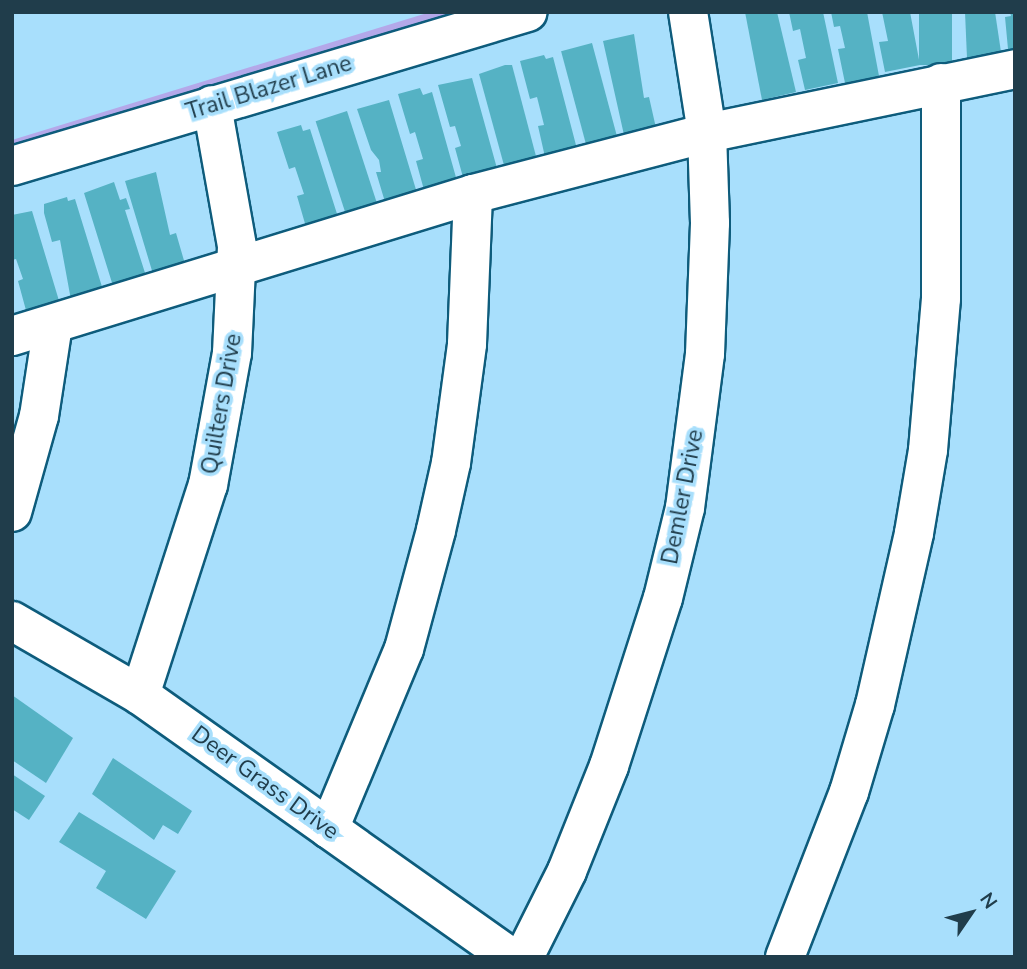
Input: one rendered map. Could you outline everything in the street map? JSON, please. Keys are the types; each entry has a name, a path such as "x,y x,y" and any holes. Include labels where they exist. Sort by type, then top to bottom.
{"street":[{"name":"Trail Blazer Lane","path":"12,166 528,12"},
{"name":"Demler Drive","path":"524,957 567,871 609,766 663,598 685,508 705,354 710,223 707,133 688,12"},
{"path":"12,336 53,326 473,194 707,133 1015,69"},
{"path":"785,957 825,859 868,730 918,509 928,450 941,299 941,83"},
{"name":"Quilters Drive","path":"140,695 185,563 219,438 238,267 230,190 212,105"},
{"path":"330,829 404,649 439,517 467,344 473,194"},
{"path":"12,512 39,416 53,326"},
{"name":"Deer Grass Drive","path":"12,621 140,695 510,957"}],"building":[{"path":"745,12 777,12 796,92 762,100"},
{"path":"789,12 823,12 838,83 805,90 798,60 806,58 800,29 793,31"},
{"path":"831,12 867,12 879,76 845,83 838,49 845,48 840,26 834,27"},
{"path":"882,12 910,12 920,65 885,72 879,42 888,41"},
{"path":"919,12 952,12 952,65 919,65"},
{"path":"965,12 995,12 1001,52 967,58"},
{"path":"1010,12 1015,12 1015,48 1008,49 1005,17 1011,16"},
{"path":"634,34 644,98 649,97 656,128 624,135 603,41"},
{"path":"592,43 617,138 586,146 561,51"},
{"path":"544,55 546,59 553,57 577,149 545,157 538,126 544,125 537,97 530,99 520,61"},
{"path":"512,65 537,160 505,169 479,74"},
{"path":"472,78 498,172 464,181 455,148 461,146 455,126 450,127 438,85"},
{"path":"420,88 423,95 432,92 457,181 424,190 416,161 423,159 415,132 410,134 398,94"},
{"path":"389,100 417,193 385,202 376,172 381,172 379,160 371,150 357,109"},
{"path":"347,111 377,204 346,214 316,121"},
{"path":"301,125 303,131 310,129 338,217 306,227 297,196 304,194 295,167 289,169 277,132"},
{"path":"156,172 170,235 176,233 185,264 153,274 125,181"},
{"path":"114,182 120,200 126,198 130,209 125,210 146,276 113,286 84,193"},
{"path":"67,197 68,201 75,199 103,290 71,300 60,240 52,242 44,213 44,204"},
{"path":"32,211 60,304 27,314 18,281 23,279 16,259 12,260 12,215"},
{"path":"12,695 73,738 46,783 12,760"},
{"path":"113,758 192,811 178,834 163,825 154,840 92,794"},
{"path":"12,774 45,796 29,820 12,809"},
{"path":"79,812 176,871 146,919 96,888 106,871 59,842"}],"waterway":[{"path":"12,144 445,12"}]}
